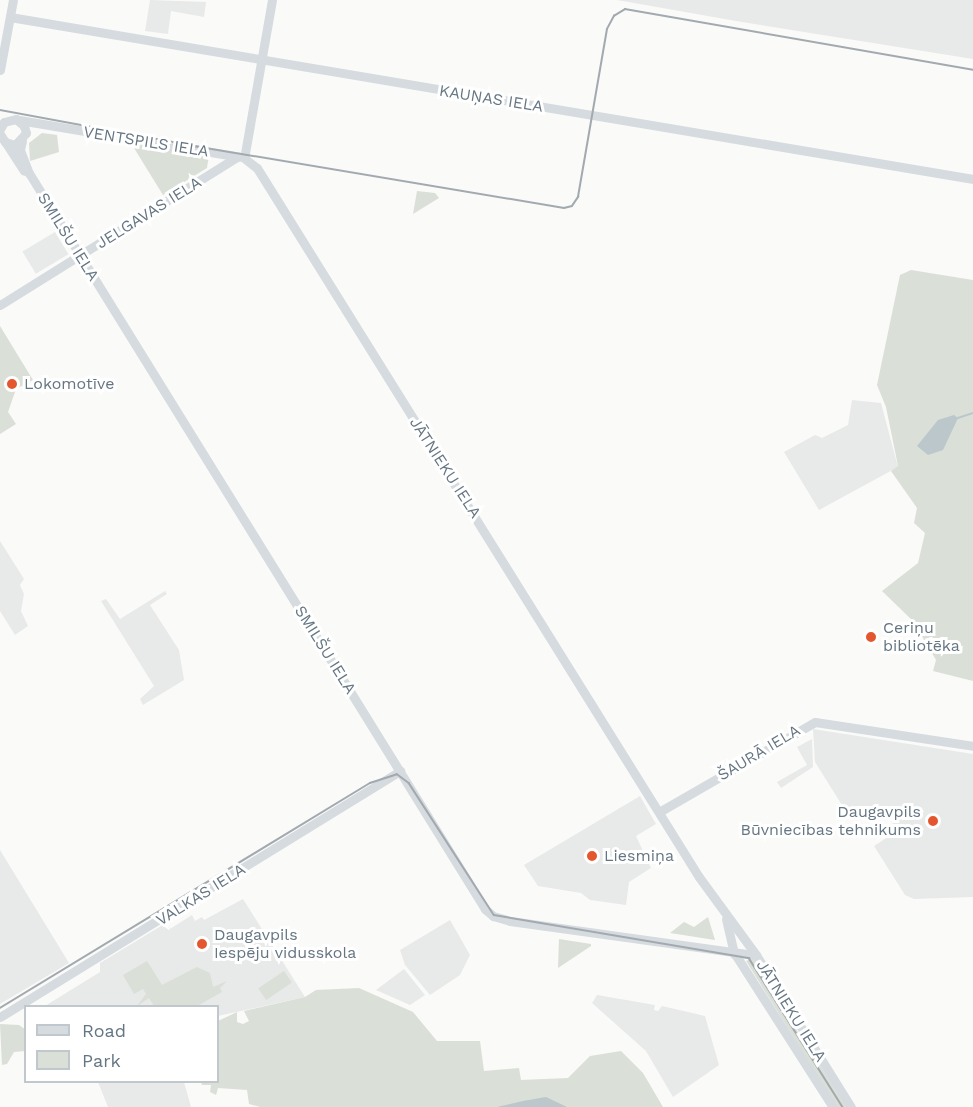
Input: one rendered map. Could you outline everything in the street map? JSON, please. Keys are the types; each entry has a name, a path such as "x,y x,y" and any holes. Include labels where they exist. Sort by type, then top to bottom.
{"street":[{"path":"0,70 13,0"},
{"path":"240,158 272,0"},
{"name":"KAUŅAS IELA","path":"10,17 973,179"},
{"path":"0,115 16,120"},
{"path":"0,129 16,120"},
{"name":"VENTSPILS IELA","path":"16,120 240,158"},
{"name":"SMILŠU IELA","path":"16,120 26,129 20,150 29,173 485,909 493,916 734,954 756,955"},
{"path":"6,143 24,139 33,129 48,126"},
{"name":"SMILŠU IELA","path":"0,134 23,171 29,173"},
{"name":"JELGAVAS IELA","path":"0,305 240,158"},
{"name":"JĀTNIEKU IELA","path":"240,158 257,168 726,919 756,955 851,1107"},
{"name":"ŠAURĀ IELA","path":"659,812 815,722 973,746"},
{"name":"VALKAS IELA","path":"0,1017 400,771"},
{"name":"JĀTNIEKU IELA","path":"726,919 734,954 833,1107"}],"shaded area":[{"path":"150,0 206,2 204,17 171,11 168,34 145,31"},
{"path":"617,0 973,0 973,59 736,21"},
{"path":"55,232 68,254 36,274 22,252"},
{"path":"852,400 881,403 898,467 819,510 784,452 815,435 822,438 848,425"},
{"path":"954,415 958,418 943,450 928,455 917,446 938,420"},
{"path":"0,541 24,579 20,585 24,594 21,611 28,626 15,635 0,611"},
{"path":"165,591 167,594 150,605 179,650 184,680 143,705 140,699 154,686 101,601 106,599 120,619"},
{"name":"Daugavpils Būvniecības tehnikums","path":"813,729 973,754 973,897 914,899 905,895 874,846 891,835 893,820 850,818 815,762"},
{"path":"812,739 813,767 781,788 777,782 807,765 797,747"},
{"name":"Liesmiņa","path":"640,796 656,824 636,836 651,868 629,882 626,905 590,900 581,893 538,886 524,865"},
{"path":"0,850 69,963 0,1004"},
{"name":"Daugavpils Iespēju vidusskola","path":"243,899 305,997 219,1016 219,1005 47,1005 100,972 100,963 166,923 170,929 192,915 195,921 202,917 204,920"},
{"path":"450,920 470,955 460,975 430,995 405,965 400,950"},
{"path":"404,969 425,995 410,1005 376,990"},
{"path":"597,995 655,1005 654,1010 658,1011 662,1006 705,1016 719,1065 673,1097 646,1051 592,1003"},
{"path":"98,1083 184,1083 191,1107 108,1107"},
{"path":"546,1097 567,1107 497,1107 523,1101"}],"green space":[{"path":"42,133 57,135 59,152 30,161 29,143"},
{"path":"137,143 209,155 207,168 163,195 134,148"},
{"path":"417,191 435,193 439,198 413,214"},
{"path":"911,270 973,280 973,681 933,671 936,660 913,621 882,591 918,563 925,533 914,523 917,508 891,471 898,466 886,407 877,385 900,275"},
{"name":"Lokomotīve","path":"0,326 33,380 16,389 8,412 16,424 0,434"},
{"path":"708,917 715,940 670,933 684,922 694,927"},
{"path":"559,939 591,944 591,946 558,968"},
{"path":"753,958 847,1107 837,1107 746,961"},
{"path":"147,961 162,985 197,967 210,973 213,987 227,981 220,988 222,992 199,1005 153,1005 149,998 138,1005 146,994 143,989 134,994 123,975"},
{"path":"284,971 292,983 266,1000 258,988"},
{"path":"359,988 413,1012 437,1041 480,1041 484,1071 519,1068 521,1080 568,1078 590,1056 621,1051 643,1073 663,1107 260,1107 249,1104 247,1090 218,1088 216,1095 210,1092 211,1085 202,1085 201,1083 219,1083 219,1021 237,1012 237,1022 243,1024 249,1021 244,1011 305,997 316,990"},
{"path":"0,1024 19,1025 24,1029 24,1051 14,1052 7,1064 2,1065"}],"waterway":[{"path":"958,418 973,413"}],"tram line":[{"path":"194,146 564,208 572,206 578,197 607,29 614,16 625,9 973,70"},
{"path":"0,110 200,147"},
{"path":"0,1008 370,783 397,774 409,783 494,915 749,958 843,1107"}],"place":[{"name":"Lokomotīve","path":"12,384"},
{"name":"Ceriņu bibliotēka","path":"871,637"},
{"name":"Daugavpils Būvniecības tehnikums","path":"933,821"},
{"name":"Liesmiņa","path":"592,856"},
{"name":"Daugavpils Iespēju vidusskola","path":"202,944"}]}
